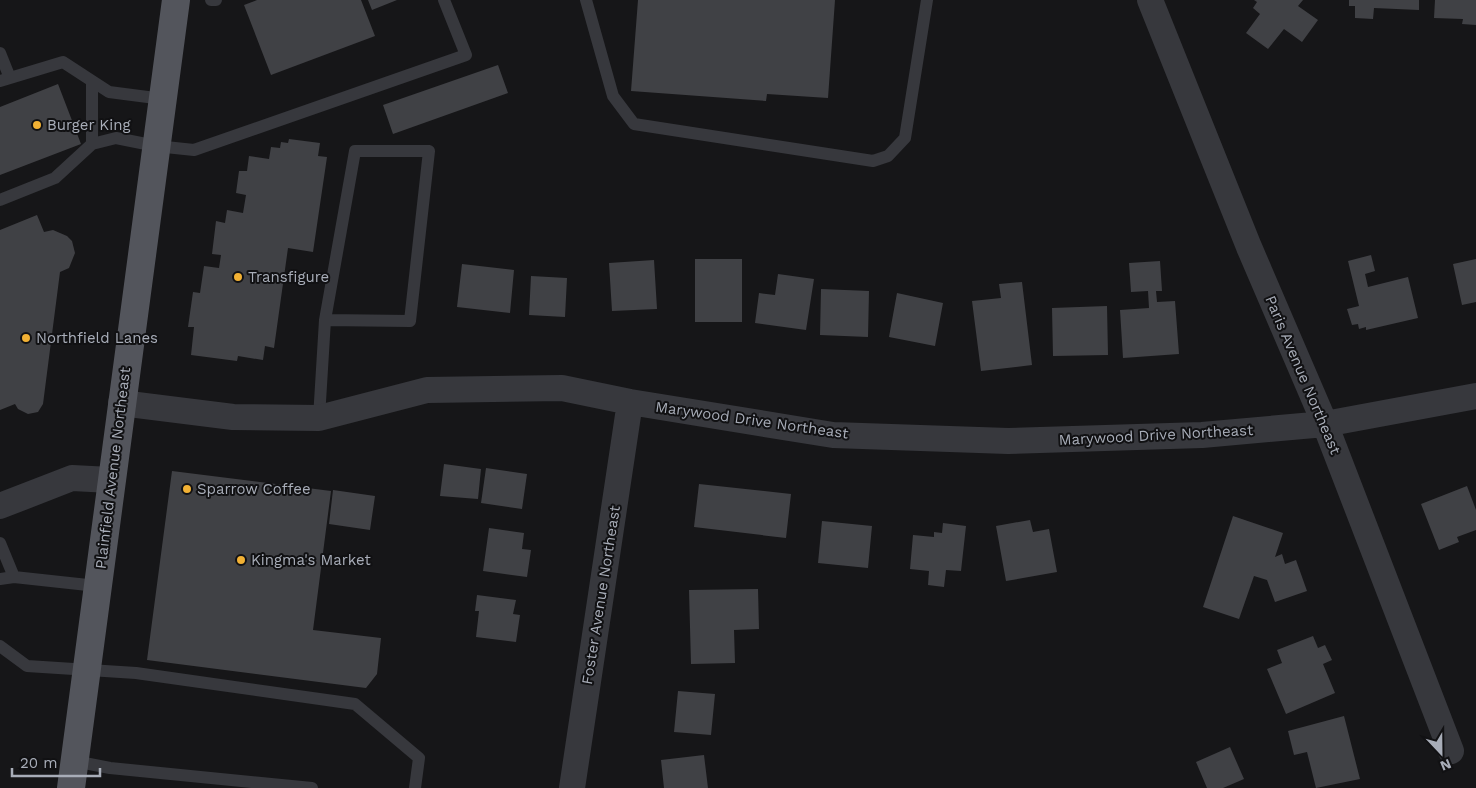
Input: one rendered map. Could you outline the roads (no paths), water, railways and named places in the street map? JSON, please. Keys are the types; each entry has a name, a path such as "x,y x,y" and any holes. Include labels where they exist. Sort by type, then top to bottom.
{"main road":[{"name":"Plainfield Avenue Northeast","path":"71,788 176,0"}],"street":[{"name":"Paris Avenue Northeast","path":"1150,0 1248,247 1325,424 1451,751"},
{"name":"Marywood Drive Northeast","path":"121,403 233,417 319,418 427,390 562,388 630,402 833,435 989,440 1084,440 1192,436 1325,424 1476,396"},
{"name":"Foster Avenue Northeast","path":"572,788 630,402"},
{"path":"0,506 72,478 111,480"}],"lane":[{"path":"211,0 216,0"},
{"path":"0,200 56,178 92,144 116,138 156,146 194,150 466,55 444,0"},
{"path":"586,0 613,96 634,124 873,161 888,156 904,138 927,0"},
{"path":"0,53 5,79 63,62 109,92 163,100"},
{"path":"92,81 92,144"},
{"path":"319,418 325,320 355,151 429,151 410,321 325,320"},
{"path":"0,543 14,577"},
{"path":"0,579 14,577 97,586"},
{"path":"0,646 27,666 136,673 355,704 419,758 415,788"},
{"path":"74,761 110,768 312,788"}],"place":[{"name":"Burger King","path":"37,125"},
{"name":"Transfigure","path":"238,277"},
{"name":"Northfield Lanes","path":"26,338"},
{"name":"Sparrow Coffee","path":"187,489"},
{"name":"Kingma's Market","path":"241,560"}]}
